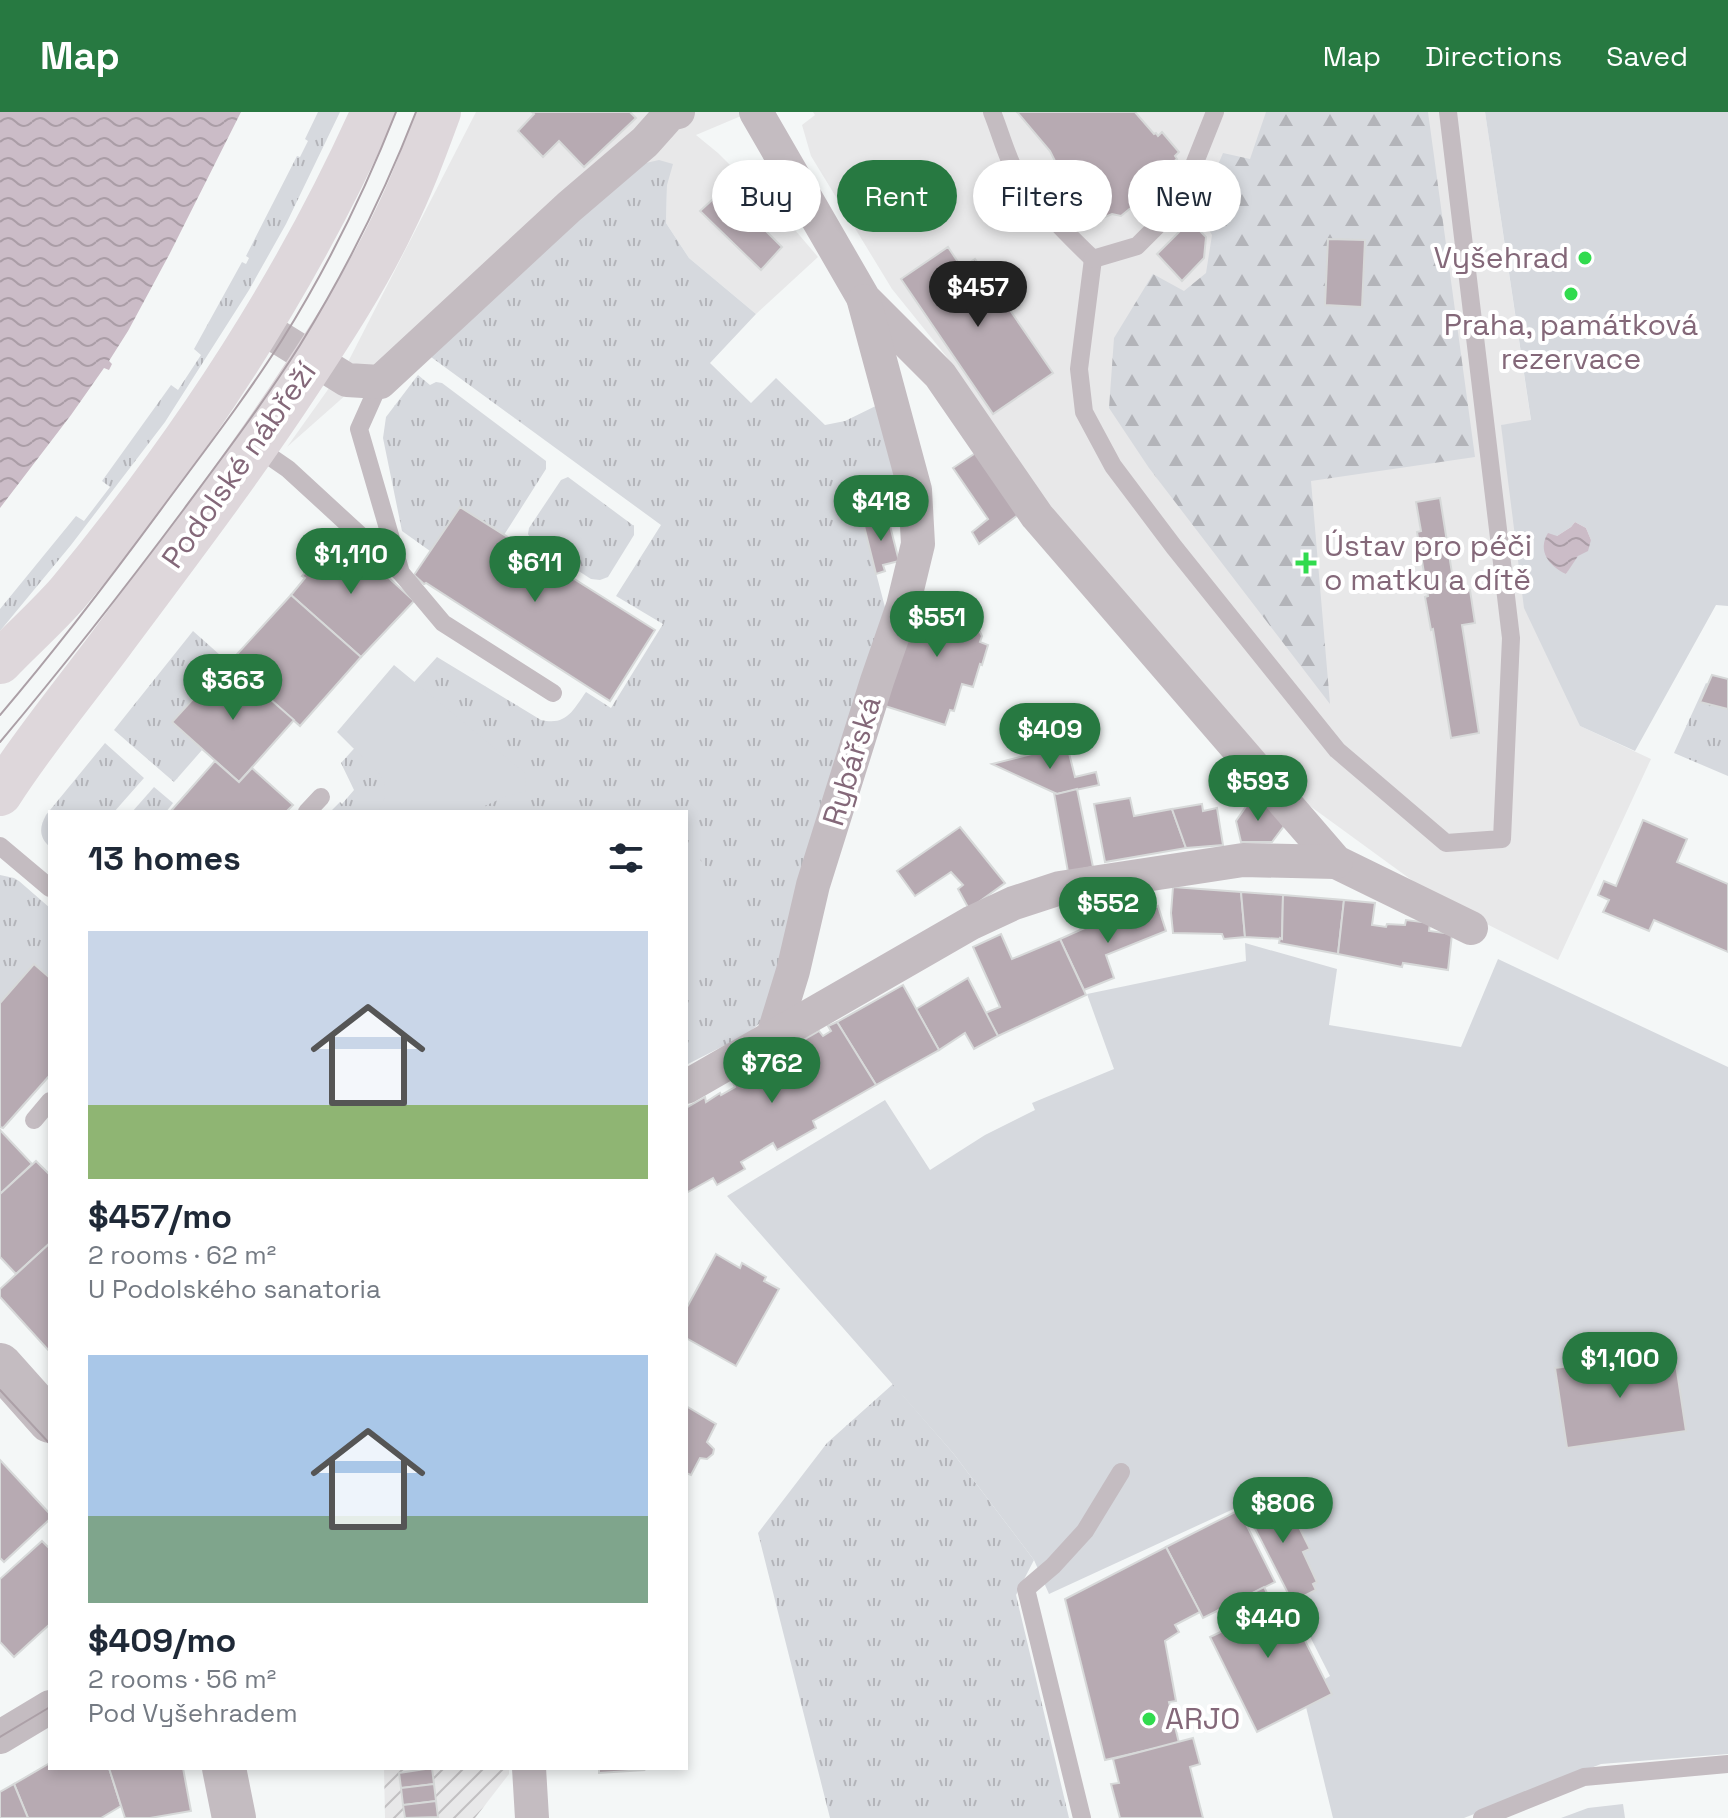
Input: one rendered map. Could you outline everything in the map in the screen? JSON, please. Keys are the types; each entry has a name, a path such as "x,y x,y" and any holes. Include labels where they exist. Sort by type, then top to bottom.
{"main road":[{"name":"Podolské nábřeží","path":"0,662 66,595 167,463 241,357 355,151 373,112"},
{"name":"Podolské nábřeží","path":"0,794 25,756 256,447 314,360 349,305 393,225 439,112"}],"street":[{"path":"260,326 347,380 380,382 569,207 645,142 670,114 678,112"},
{"path":"756,112 864,299 940,375 1037,516 1336,862 1471,928"},
{"name":"Rybářská","path":"773,1036 793,971 813,885 903,606 918,544 915,490 864,299"},
{"path":"688,1086 971,923 1014,903 1060,888 1243,860 1336,862"},
{"path":"0,1365 48,1419"},
{"path":"0,1737 48,1708"},
{"path":"224,1770 234,1818"},
{"path":"529,1770 532,1818"}],"lane":[{"path":"992,112 1020,178 1093,259"},
{"path":"1093,259 1137,246 1178,205 1215,112"},
{"path":"1093,259 1079,369 1084,412 1113,466 1337,750 1446,843 1502,839 1511,638 1448,112"},
{"path":"380,382 359,429 401,573"},
{"path":"256,447 288,469 401,573 443,623 553,693"},
{"path":"309,810 321,797"},
{"path":"0,846 48,886"},
{"path":"34,1120 48,1103"},
{"path":"1082,1818 1026,1589 1053,1566 1085,1531 1121,1472"},
{"path":"1482,1818 1584,1777 1728,1764"}],"shaded area":[{"path":"476,112 740,112 741,116 696,135 725,160 712,160 712,232 797,232 818,257 756,314 689,258 666,223 667,185 382,363 287,447 349,360"},
{"name":"Ústav pro péči o matku a dítě","path":"813,112 1485,112 1531,421 1502,425 1580,726 1651,759 1558,960 1439,900 1299,798 1053,518 946,356 892,289 857,232 957,232 957,160 837,160 837,199 821,172 821,160 813,160 811,156 802,125 815,115"},
{"path":"384,1770 509,1770 475,1818 385,1818"}],"green space":[{"path":"318,112 340,112 286,224 249,290 165,422 71,545 0,631 0,609 76,516 84,521 110,487 102,481 171,385 178,390 201,355 194,349 242,262 246,264 249,258 246,256 297,156 300,157 308,141 305,139"},
{"path":"1266,112 1428,112 1475,457 1311,481 1330,704 1149,468 1109,408 1114,338 1153,274 1184,291 1206,273 1210,232 1241,232 1241,160 1220,160 1223,153 1250,159","holes":["1329,239 1365,241 1325,305"]},
{"path":"1485,112 1728,112 1728,606 1716,605 1635,751 1580,726 1524,608 1501,425 1531,420","holes":["1575,522 1586,528 1591,540 1566,574 1557,536"]},
{"path":"659,160 673,164 667,185 666,223 689,258 756,314 710,363 751,403 776,378 825,425 845,421 888,400 902,515 863,523 887,615 765,1019 747,1034 688,1064 688,810 332,810 354,790 341,763 437,657 541,720 557,721 573,710 586,692 611,708 663,624 616,596 661,525 431,357 628,167"},
{"path":"418,375 430,385 442,383 546,461 546,469 504,535 460,507 430,551 402,531 383,438 386,417"},
{"path":"568,477 634,526 634,535 608,577 600,580 591,579 532,541 528,534 561,480"},
{"path":"193,631 229,663 217,678 213,676 172,722 202,750 174,782 114,730"},
{"path":"394,665 525,773 526,791 476,810 379,810 385,796 382,778 337,732"},
{"path":"1706,683 1700,702 1728,709 1728,776 1674,753"},
{"path":"105,743 144,778 116,810 50,810"},
{"path":"154,787 173,803 168,810 134,810"},
{"path":"48,813 48,845 41,832"},
{"path":"688,846 760,927 688,990"},
{"path":"0,875 19,881 48,906 48,976 34,965 0,1003"},
{"path":"1245,943 1337,969 1329,1025 1461,1047 1498,959 1728,1067 1728,1754 1601,1764 1464,1818 1333,1818 1306,1707 1332,1694 1325,1679 1330,1676 1296,1609 1303,1605 1300,1598 1316,1590 1313,1584 1317,1581 1303,1552 1310,1548 1297,1521 1289,1524 1278,1504 1285,1500 1279,1488 1049,1594 1034,1560 953,1453 727,1196 885,1100 930,1170 985,1135 1035,1110 1032,1103 1114,1069 1087,994 1246,961"},
{"path":"893,1384 953,1453 1034,1560 1016,1595 1069,1818 830,1818 758,1533 827,1443"},
{"path":"1623,1804 1625,1818 1561,1818 1588,1808"}],"water":[{"path":"0,112 241,112 169,255 109,361 112,364 109,370 104,368 0,508"},
{"path":"1575,522 1586,528 1591,540 1588,551 1578,556 1566,574 1554,567 1546,557 1545,540 1548,533 1557,536"}],"building":[{"path":"532,112 630,112 636,118 584,167 559,141 543,157 518,131 534,114"},
{"path":"1017,112 1135,112 1154,134 1158,136 1162,132 1179,152 1176,160 1128,160 1128,210 1121,216 1112,214 1112,160 1054,160"},
{"path":"712,200 712,223 700,211"},
{"path":"722,232 767,232 782,247 761,270"},
{"path":"1179,232 1201,232 1206,237 1204,258 1182,281 1157,254"},
{"path":"1328,239 1365,240 1362,307 1325,305"},
{"path":"948,247 962,268 975,259 1053,373 993,414 901,279"},
{"path":"977,452 1022,512 979,544 972,532 988,519 953,468"},
{"path":"1440,498 1455,592 1470,590 1475,623 1462,625 1479,733 1451,738 1425,597 1428,596 1417,532 1421,531 1416,502"},
{"path":"460,507 655,630 610,701 414,575"},
{"path":"888,518 899,561 883,565 885,571 876,574 863,522"},
{"path":"340,533 414,601 361,657 291,595 305,578 302,576"},
{"path":"921,591 974,606 977,611 972,626 978,628 982,636 980,642 988,645 973,687 962,684 954,711 950,710 945,725 885,706"},
{"path":"291,595 361,657 300,726 229,663"},
{"path":"229,663 294,720 239,782 172,722"},
{"path":"1712,675 1728,679 1728,709 1700,702"},
{"path":"1067,745 1075,777 1096,772 1099,785 1057,794 992,764"},
{"path":"215,761 239,782 252,768 293,805 288,810 172,810"},
{"path":"1077,789 1093,867 1068,872 1054,793"},
{"path":"1261,796 1284,826 1272,842 1241,842 1236,821 1247,805"},
{"path":"1130,798 1134,816 1172,809 1186,848 1105,862 1094,804"},
{"path":"1202,804 1203,811 1217,808 1223,845 1186,848 1172,809"},
{"path":"1643,820 1687,839 1677,862 1728,884 1728,952 1654,920 1649,931 1603,912 1609,900 1598,895 1604,881 1616,886"},
{"path":"960,827 1005,883 969,909 958,889 963,885 951,872 915,896 897,871"},
{"path":"1173,887 1241,892 1245,937 1224,939 1222,934 1173,933"},
{"path":"1241,892 1283,895 1282,939 1245,937"},
{"path":"1283,895 1344,900 1338,954 1279,943 1282,939"},
{"path":"1344,900 1375,903 1372,925 1405,925 1406,920 1430,923 1429,931 1452,934 1448,970 1403,963 1402,967 1338,954"},
{"path":"1158,906 1166,931 1106,955 1114,978 1084,990 1060,939 1098,922 1105,931"},
{"path":"1001,934 1012,959 1060,939 1086,995 998,1036 985,1013 1000,1007 973,947"},
{"path":"34,964 48,976 48,1077 3,1128 0,1127 0,1003"},
{"path":"968,978 998,1036 974,1049 965,1033 939,1050 916,1009"},
{"path":"903,985 939,1050 876,1085 837,1022"},
{"path":"837,1022 876,1085 813,1121 816,1128 777,1150 773,1143 741,1162 745,1169 717,1185 713,1178 688,1192 688,1107 705,1097 706,1102 735,1087 732,1081 819,1031 823,1036 831,1031 828,1026"},
{"path":"0,1130 32,1164 0,1194"},
{"path":"36,1161 48,1173 48,1245 16,1274 0,1257 0,1194"},
{"path":"48,1245 48,1350 0,1297 0,1289"},
{"path":"716,1254 740,1268 742,1263 779,1289 736,1366 688,1339 688,1305"},
{"path":"1674,1351 1686,1431 1567,1448 1555,1368"},
{"path":"688,1407 716,1424 707,1442 714,1449 713,1454 707,1459 700,1458 691,1475 688,1474"},
{"path":"0,1460 48,1512 48,1521 4,1562 0,1558"},
{"path":"1279,1488 1285,1500 1278,1504 1289,1524 1296,1521 1310,1549 1303,1552 1317,1582 1313,1584 1316,1590 1300,1598 1304,1605 1296,1609 1244,1507"},
{"path":"1239,1510 1275,1582 1203,1618 1166,1547"},
{"path":"42,1541 48,1547 48,1626 14,1657 0,1642 0,1579"},
{"path":"1166,1547 1200,1612 1175,1625 1179,1632 1165,1641 1176,1701 1169,1702 1179,1743 1105,1760 1065,1599"},
{"path":"1264,1587 1273,1605 1284,1599 1332,1694 1257,1732 1210,1637 1227,1629 1217,1611"},
{"path":"1193,1738 1200,1764 1190,1767 1203,1818 1120,1818 1111,1784 1119,1783 1113,1759"},
{"path":"48,1764 48,1770 110,1770 121,1806 101,1818 28,1818 14,1784"},
{"path":"110,1770 183,1770 191,1811 150,1818 125,1818"},
{"path":"432,1770 434,1784 401,1788 399,1773"},
{"path":"599,1770 644,1770 599,1773"},
{"path":"14,1784 28,1818 0,1818 0,1792"},
{"path":"434,1784 436,1801 403,1805 401,1788"},
{"path":"436,1801 438,1817 405,1818 403,1805"}],"tram line":[{"path":"0,715 105,584 268,361 299,313 344,229 396,112"},
{"path":"0,742 139,568 258,408 300,345 363,231 416,112"},
{"path":"0,1390 48,1442"},
{"path":"0,1737 48,1708"}],"place":[{"name":"Vyšehrad","path":"1585,258"},
{"name":"Praha, památková rezervace","path":"1571,294"},
{"name":"Ústav pro péči o matku a dítě","path":"1306,563"},
{"name":"ARJO","path":"1149,1719"}]}
